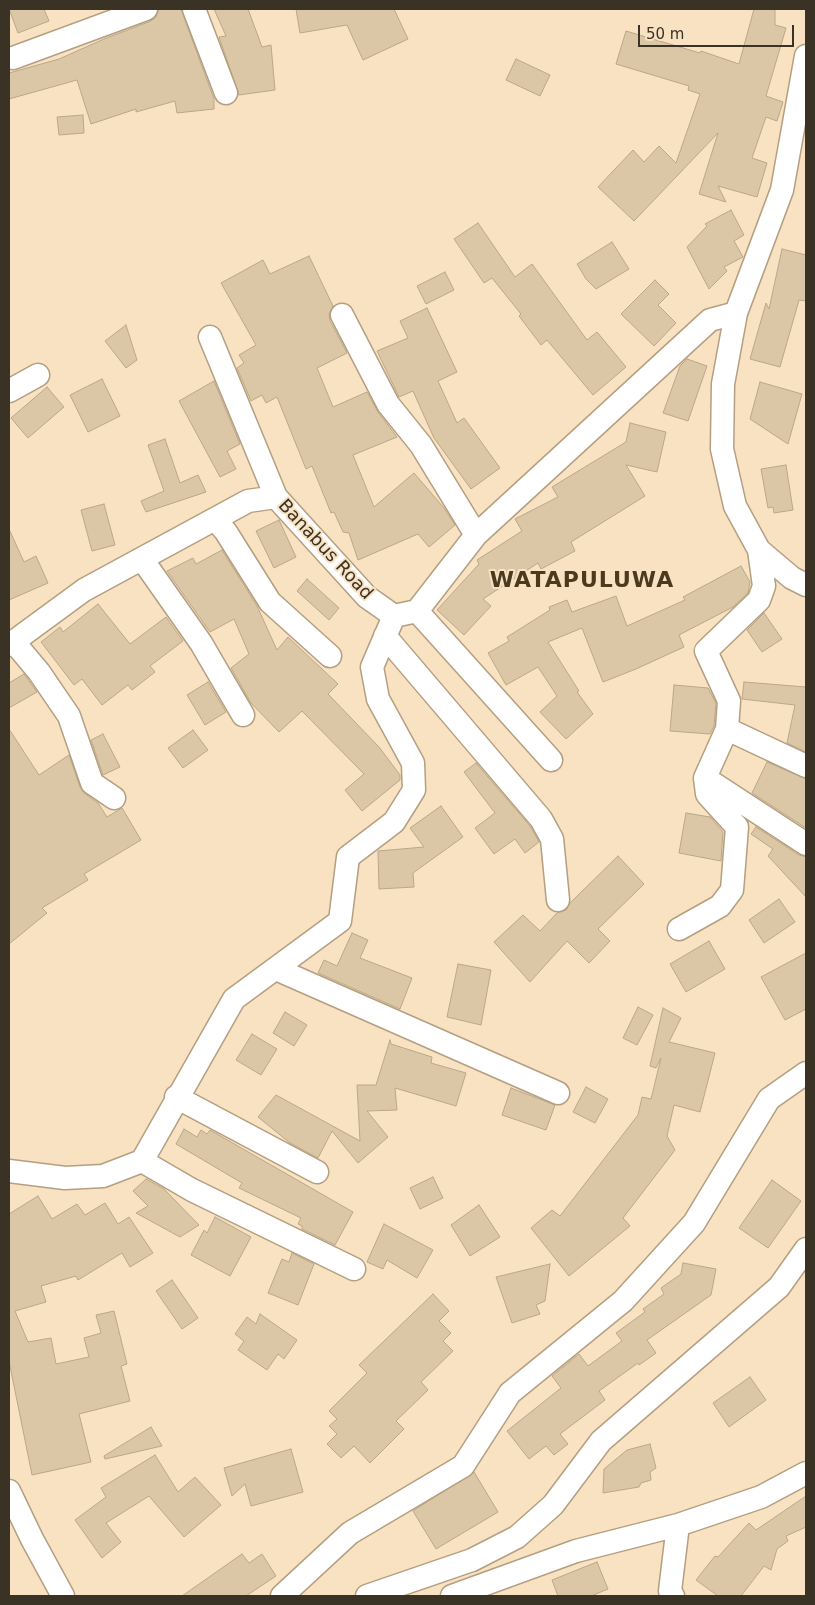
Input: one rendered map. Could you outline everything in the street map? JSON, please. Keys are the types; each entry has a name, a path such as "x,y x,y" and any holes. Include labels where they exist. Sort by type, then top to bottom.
{"street":[{"path":"13,58 146,9"},
{"path":"194,9 226,93"},
{"path":"680,929 720,906 732,890 737,827 707,794 705,778 727,729 729,701 706,651 759,600 764,586 759,550 735,506 722,449 723,384 736,313 782,190 806,56"},
{"path":"9,1171 65,1178 103,1176 142,1161 176,1097 234,1000 340,921 348,857 394,822 414,790 413,762 378,700 372,667 390,626 417,611 476,535 710,320 736,313"},
{"path":"342,314 388,404 421,445 476,535"},
{"path":"210,337 276,497"},
{"path":"9,391 38,375"},
{"name":"Banabus Road","path":"11,643 84,590 248,501 276,497 367,597 541,819 552,840 558,900"},
{"path":"214,519 226,532 270,602 330,656"},
{"path":"759,550 792,578 806,585"},
{"path":"142,559 153,578 202,643 243,715"},
{"path":"417,611 551,760"},
{"path":"11,643 39,672 69,716 92,783 114,798"},
{"path":"727,729 806,766"},
{"path":"705,778 806,844"},
{"path":"276,969 558,1093"},
{"path":"282,1596 350,1533 463,1466 510,1393 623,1301 694,1223 769,1099 806,1073"},
{"path":"176,1097 317,1172"},
{"path":"142,1161 192,1190 354,1269"},
{"path":"367,1596 472,1560 517,1537 553,1505 601,1441 779,1287 806,1249"},
{"path":"452,1596 576,1551 678,1525 761,1497 806,1473"},
{"path":"9,1491 63,1596"},
{"path":"673,1596 670,1591 678,1525"}],"building":[{"path":"9,9 44,9 49,21 18,33"},
{"path":"159,9 181,9 214,99 214,109 177,113 175,101 136,112 136,109 91,124 77,80 9,99 9,73 59,59 151,21 156,17"},
{"path":"214,9 248,9 262,47 271,45 275,90 239,95 219,37 226,36"},
{"path":"296,9 394,9 408,39 363,60 347,25 300,33"},
{"path":"754,9 775,9 775,25 786,28 766,96 783,102 777,121 766,117 752,158 767,163 757,197 718,186 726,202 699,194 718,133 634,221 598,187 633,150 644,162 659,146 676,163 700,94 688,90 689,86 616,64 626,31 700,53 701,51 739,64"},
{"path":"516,59 550,75 540,96 506,80"},
{"path":"83,115 84,133 59,135 57,117"},
{"path":"731,210 744,235 734,241 743,257 724,267 727,271 709,289 687,247 707,226 705,224"},
{"path":"478,223 515,277 532,264 587,340 597,332 626,367 593,395 547,340 541,345 519,316 521,314 492,278 484,283 454,239"},
{"path":"612,242 629,269 596,289 586,279 577,264"},
{"path":"782,249 806,255 806,301 799,300 780,367 750,359 766,303 769,309"},
{"path":"309,256 333,306 329,314 330,321 347,353 317,368 333,407 367,392 378,412 397,437 353,455 374,507 414,473 444,508 455,525 429,547 418,534 358,560 349,533 343,532 334,512 331,513 312,466 306,469 277,397 266,403 262,395 251,401 237,368 244,363 239,355 256,345 221,283 263,260 270,274"},
{"path":"445,272 454,290 426,304 417,286"},
{"path":"655,280 669,294 658,305 676,323 654,346 621,314"},
{"path":"427,308 457,372 438,381 457,423 464,418 500,468 471,489 434,438 413,391 399,397 377,351 408,338 400,321"},
{"path":"126,325 137,360 126,368 105,341"},
{"path":"687,359 707,366 688,421 663,413 680,366"},
{"path":"102,379 120,416 88,432 70,395"},
{"path":"214,381 240,444 227,451 236,469 220,477 179,401"},
{"path":"760,382 802,394 788,444 750,419"},
{"path":"47,387 64,407 28,438 11,418"},
{"path":"630,423 666,432 657,472 626,465 645,496 571,542 575,551 541,569 538,563 483,599 491,606 464,635 437,610 479,564 477,560 522,531 515,519 558,497 552,487 626,442"},
{"path":"165,439 180,483 198,475 206,492 146,512 141,501 164,491 148,445"},
{"path":"786,465 793,510 774,513 773,507 768,508 761,469"},
{"path":"104,504 115,545 92,551 81,510"},
{"path":"279,520 296,557 274,568 256,531"},
{"path":"9,529 24,562 36,556 48,583 9,600"},
{"path":"222,550 257,606 277,650 288,637 338,684 328,694 379,747 400,775 400,780 362,811 345,790 364,774 302,711 279,732 251,703 231,668 249,654 234,619 210,632 167,571 193,558 196,564"},
{"path":"741,566 750,582 748,593 733,607 679,635 684,647 603,682 582,628 548,642 579,691 577,692 593,714 566,739 540,712 557,696 538,667 506,685 488,653 509,641 507,637 550,610 549,607 567,600 572,612 616,596 627,626 685,600 683,597"},
{"path":"307,579 339,608 329,620 297,591"},
{"path":"98,604 130,644 166,617 183,641 150,666 155,672 132,690 128,685 102,705 82,679 74,685 41,642 60,627 63,632"},
{"path":"764,613 782,639 762,652 747,630"},
{"path":"24,674 37,692 9,708 9,683"},
{"path":"208,682 226,712 205,725 187,695"},
{"path":"744,682 806,687 806,752 787,743 795,705 742,699"},
{"path":"674,685 708,688 716,703 714,726 710,734 670,731"},
{"path":"9,729 39,775 69,755 80,787 84,793 98,803 107,817 122,808 141,840 84,874 88,880 42,908 47,913 9,944"},
{"path":"193,730 208,750 183,768 168,748"},
{"path":"103,734 120,767 103,775 91,740"},
{"path":"767,762 806,779 806,828 752,793"},
{"path":"476,763 530,826 539,842 525,853 515,839 494,854 475,828 495,813 464,772"},
{"path":"441,806 463,837 413,873 414,887 379,889 378,851 424,847 410,828"},
{"path":"686,813 710,817 723,832 721,861 679,853"},
{"path":"756,827 799,855 806,857 806,897 768,856 773,849 751,834"},
{"path":"618,856 644,884 598,929 610,941 589,963 567,941 530,982 494,942 523,915 540,931 557,913 566,910 571,902"},
{"path":"779,899 795,922 764,943 749,920"},
{"path":"352,933 368,940 360,958 412,978 400,1009 318,973 324,960 337,966"},
{"path":"709,941 725,969 686,992 670,964"},
{"path":"806,953 806,1009 785,1020 761,977"},
{"path":"458,964 491,970 481,1025 447,1017"},
{"path":"638,1007 653,1015 637,1045 623,1038"},
{"path":"663,1008 681,1018 669,1042 715,1053 700,1112 674,1105 667,1136 675,1150 623,1218 630,1226 569,1276 531,1228 552,1210 560,1216 638,1115 642,1097 651,1099 661,1058 656,1068 650,1066"},
{"path":"285,1012 307,1025 294,1046 273,1033"},
{"path":"252,1034 277,1049 261,1075 236,1060"},
{"path":"390,1040 391,1044 432,1057 431,1063 466,1073 456,1106 395,1088 397,1110 367,1111 388,1137 358,1163 332,1131 318,1158 290,1143 258,1117 276,1095 360,1141 357,1085 376,1085"},
{"path":"586,1087 608,1099 595,1123 573,1112"},
{"path":"511,1088 555,1105 546,1130 502,1115"},
{"path":"184,1129 197,1137 201,1130 207,1134 210,1130 353,1212 335,1245 302,1229 302,1226 298,1224 301,1218 239,1188 242,1183 176,1144"},
{"path":"433,1177 443,1198 420,1209 410,1188"},
{"path":"146,1179 164,1189 199,1225 180,1237 136,1213 148,1206 133,1191"},
{"path":"772,1180 801,1201 768,1248 739,1228"},
{"path":"38,1196 52,1219 77,1204 85,1215 105,1203 118,1224 129,1217 153,1253 130,1267 122,1253 78,1280 76,1276 41,1286 46,1302 15,1311 28,1342 51,1338 56,1364 89,1357 84,1338 101,1333 96,1315 114,1311 127,1364 121,1366 130,1401 79,1414 91,1462 32,1475 9,1361 9,1214"},
{"path":"479,1205 500,1237 470,1256 451,1225"},
{"path":"215,1217 251,1237 230,1276 191,1255 204,1230 207,1233"},
{"path":"384,1224 433,1250 417,1278 387,1260 383,1269 367,1262"},
{"path":"292,1253 314,1264 298,1305 268,1293 282,1259 289,1262"},
{"path":"683,1263 716,1269 711,1295 647,1340 656,1353 639,1365 638,1363 599,1391 605,1400 560,1434 568,1444 554,1455 546,1446 529,1459 507,1431 561,1388 552,1376 579,1354 588,1366 622,1341 616,1333 645,1312 643,1309 664,1294 661,1288 681,1274"},
{"path":"550,1264 545,1301 536,1305 540,1314 512,1323 496,1277"},
{"path":"172,1280 198,1318 182,1329 156,1291"},
{"path":"433,1294 449,1311 439,1321 451,1333 443,1341 453,1351 421,1382 428,1390 396,1421 404,1429 370,1463 354,1446 341,1458 327,1444 337,1434 329,1426 337,1419 329,1411 367,1373 359,1365"},
{"path":"260,1314 297,1340 284,1359 278,1354 267,1370 238,1350 244,1341 235,1334 247,1317 256,1324"},
{"path":"750,1377 766,1400 729,1427 713,1403"},
{"path":"151,1427 162,1446 105,1459 104,1456"},
{"path":"650,1444 656,1468 650,1472 651,1480 641,1483 639,1487 603,1493 604,1469 627,1450"},
{"path":"291,1449 303,1492 251,1506 245,1484 232,1496 224,1468"},
{"path":"155,1455 178,1492 195,1477 221,1505 184,1537 149,1496 106,1523 121,1542 102,1558 75,1520 106,1497 101,1488"},
{"path":"474,1472 498,1512 436,1549 413,1511"},
{"path":"806,1496 806,1527 786,1536 788,1541 777,1549 771,1570 764,1566 741,1596 718,1596 696,1580 715,1556 718,1557 749,1523 756,1530"},
{"path":"242,1554 249,1563 262,1554 276,1576 246,1596 182,1596"},
{"path":"597,1562 608,1589 591,1596 558,1596 552,1580"}],"district":[{"name":"WATAPULUWA","path":"582,581"}]}
